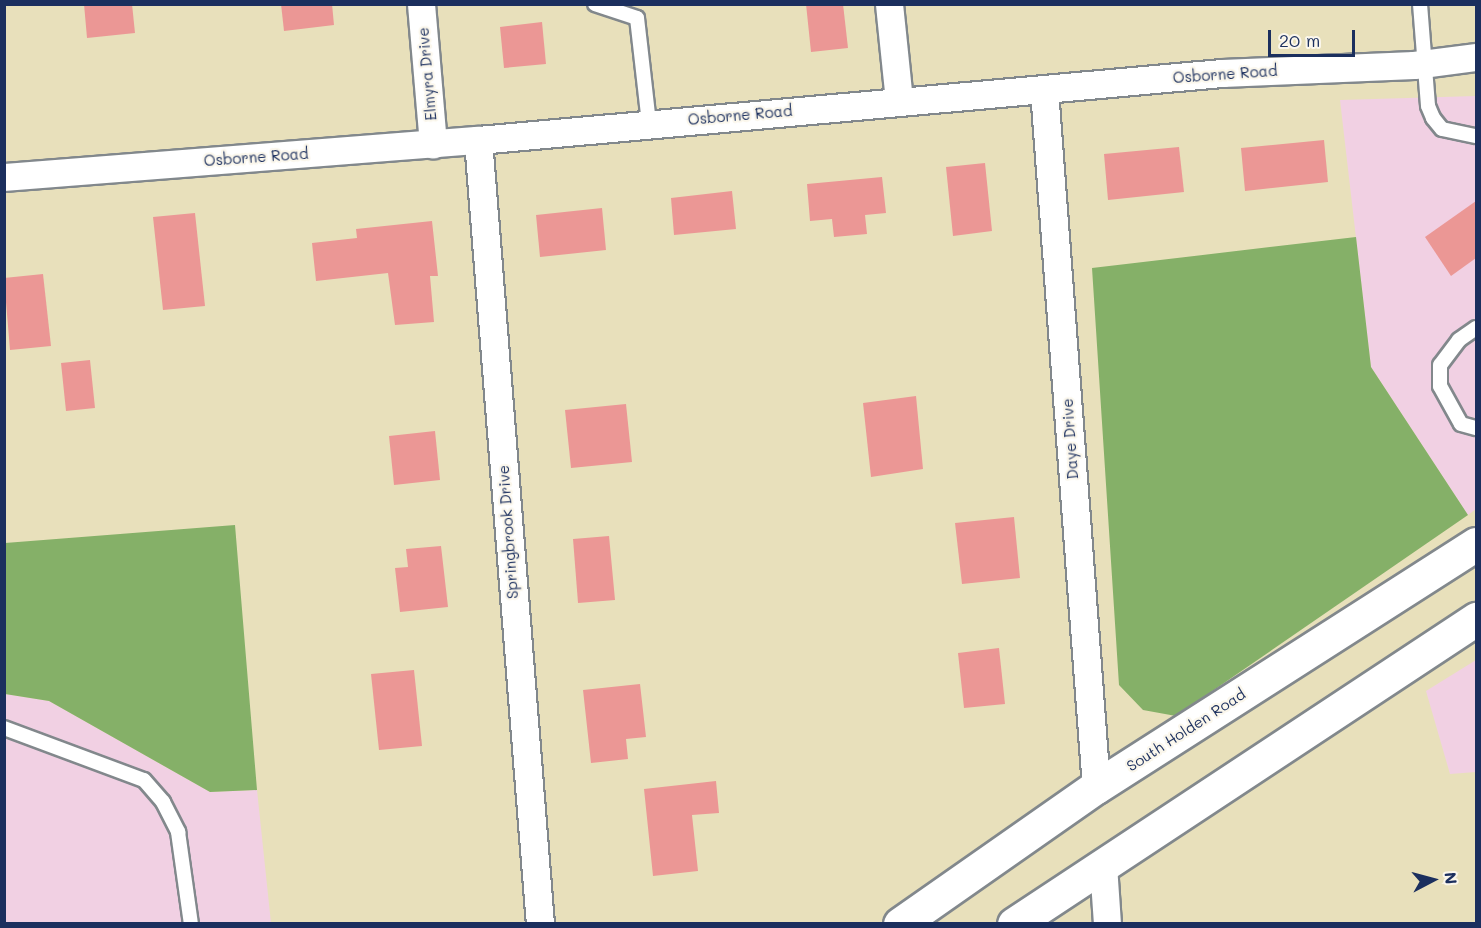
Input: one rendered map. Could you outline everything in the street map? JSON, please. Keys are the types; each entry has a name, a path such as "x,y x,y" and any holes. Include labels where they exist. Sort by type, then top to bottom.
{"main road":[{"name":"South Holden Road","path":"900,924 1096,788 1476,544"},
{"path":"1014,924 1476,619"}],"street":[{"name":"Elmyra Drive","path":"421,4 432,144"},
{"path":"890,4 899,100"},
{"name":"Osborne Road","path":"4,177 432,144 899,100 1044,90 1222,73 1424,64 1476,57"},
{"name":"Daye Drive","path":"1044,90 1096,788"},
{"name":"Springbrook Drive","path":"478,140 540,924"},
{"path":"1103,865 1107,924"}],"lane":[{"path":"595,4 637,18 649,124"},
{"path":"1420,4 1424,64 1433,118 1442,129 1476,136"},
{"path":"1476,328 1459,340 1440,365 1440,386 1461,424 1476,428"},
{"path":"4,728 144,780 163,802 178,832 191,924"}],"shaded area":[{"path":"1476,96 1476,509 1468,515 1371,367 1340,100"},
{"path":"1476,660 1476,772 1450,774 1426,691"},
{"path":"5,694 49,701 210,792 257,790 271,923 5,924"}],"green space":[{"path":"1356,237 1371,367 1468,515 1176,716 1143,710 1119,685 1092,268"},
{"path":"235,525 257,790 210,792 49,701 5,694 5,543"}],"building":[{"path":"84,4 132,4 135,33 87,38"},
{"path":"281,4 332,4 334,25 284,31"},
{"path":"806,4 843,4 848,48 811,52"},
{"path":"542,22 546,64 504,68 500,27"},
{"path":"1324,140 1328,182 1245,191 1241,148"},
{"path":"1179,147 1184,192 1108,200 1104,154"},
{"path":"985,163 992,231 953,236 946,167"},
{"path":"882,177 886,213 865,215 867,234 834,237 832,219 810,221 807,184"},
{"path":"732,191 736,229 674,235 671,198"},
{"path":"1476,201 1476,258 1451,276 1425,237"},
{"path":"602,208 606,250 540,257 536,215"},
{"path":"195,213 205,306 163,310 153,217"},
{"path":"432,221 438,276 430,276 434,322 395,325 388,273 316,281 312,243 357,238 356,229"},
{"path":"43,274 51,346 10,350 4,278"},
{"path":"90,360 95,408 66,411 61,363"},
{"path":"916,396 923,469 871,477 863,403"},
{"path":"626,404 632,462 571,468 565,410"},
{"path":"435,431 440,480 394,485 389,436"},
{"path":"1014,517 1020,578 962,584 955,523"},
{"path":"609,536 615,600 578,603 573,539"},
{"path":"441,546 448,607 400,612 395,568 408,567 406,549"},
{"path":"999,648 1005,704 964,708 958,653"},
{"path":"414,670 422,746 379,750 371,674"},
{"path":"640,684 646,737 626,739 628,759 591,763 583,690"},
{"path":"716,781 719,813 692,815 698,871 653,876 644,789"}]}
